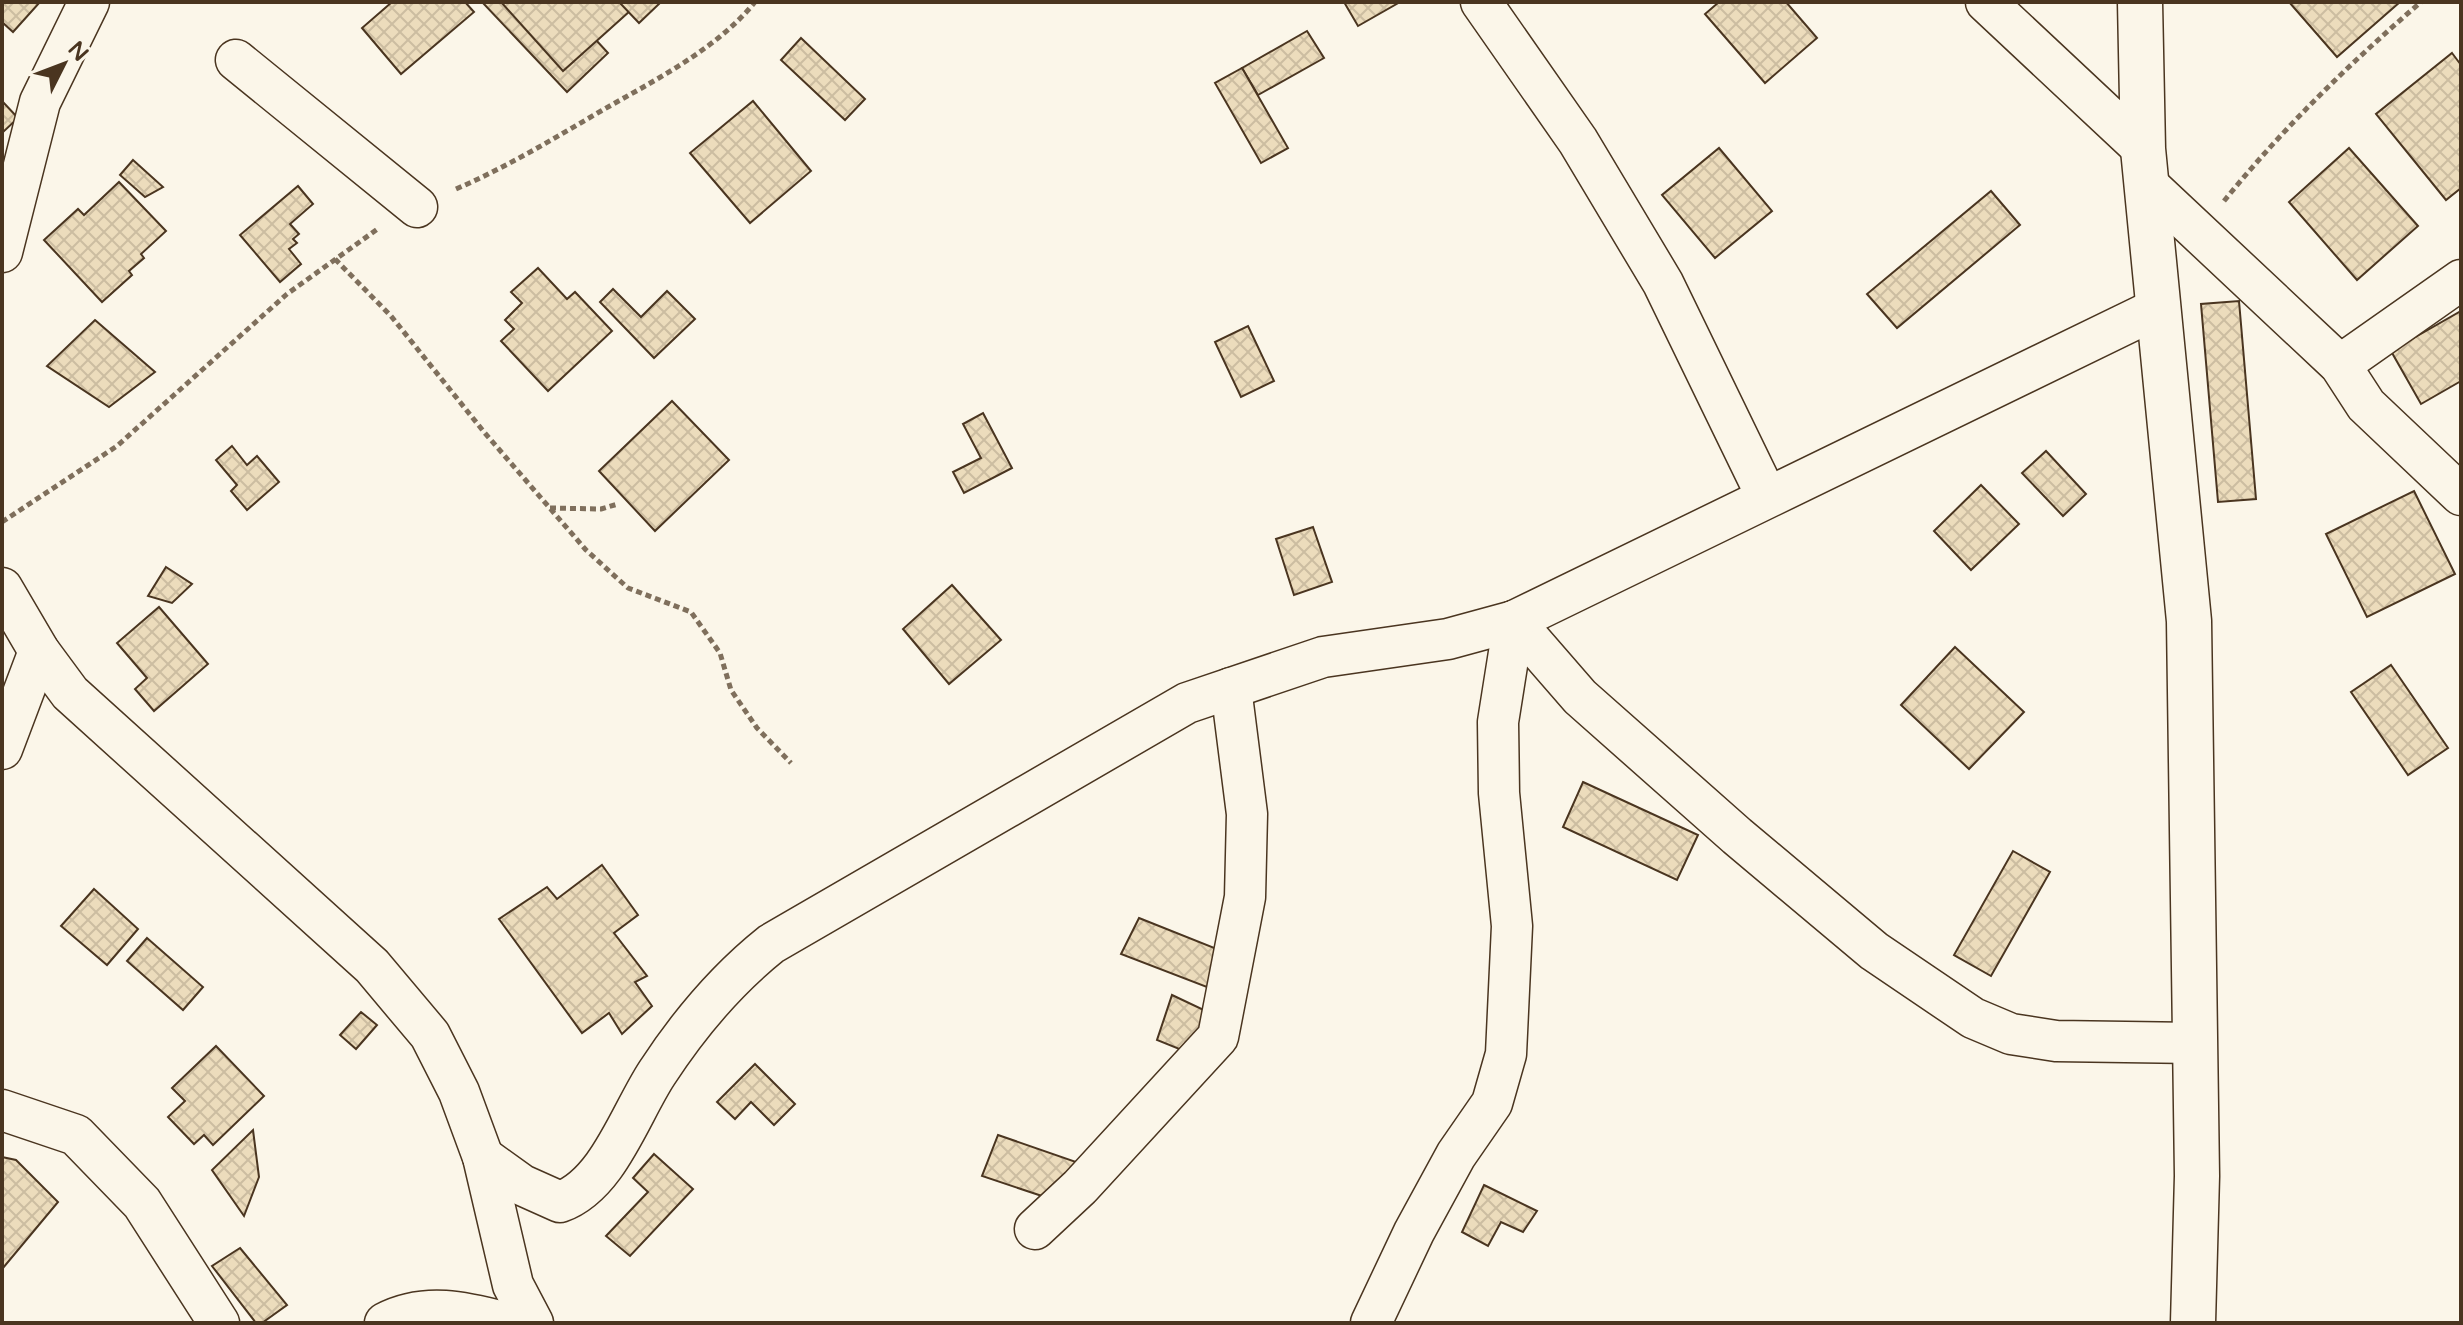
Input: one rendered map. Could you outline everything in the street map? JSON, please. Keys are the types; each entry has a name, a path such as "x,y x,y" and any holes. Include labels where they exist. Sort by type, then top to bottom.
{"street":[{"path":"2,252 40,102 89,2"},
{"path":"1481,2 1578,141 1663,283 1767,497"},
{"path":"1986,2 2145,167 2198,233 2340,365 2366,405 2461,495"},
{"path":"2140,2 2145,167 2189,621 2197,1176 2193,1323"},
{"path":"236,60 417,207"},
{"path":"2340,365 2461,280"},
{"path":"483,1157 522,1185 560,1202 578,1196 598,1176 657,1072 733,974 771,944 1098,751 1187,703 1323,657 1448,639 1514,621 2158,308"},
{"path":"2,588 39,651 70,693 372,966 430,1035 459,1092 483,1157 513,1285 533,1323"},
{"path":"1514,621 1580,697 1794,885 1874,951 1973,1018 2011,1034 2056,1041 2195,1043"},
{"path":"1371,1323 1456,1155 1492,1103 1506,1054 1512,926 1499,793 1498,722 1514,621"},
{"path":"2,749 39,651"},
{"path":"1035,1229 1080,1187 1218,1037 1245,897 1247,814 1231,688"},
{"path":"2,1110 76,1135 142,1203 219,1323"},
{"path":"385,1323 401,1315 444,1309 507,1323"}],"path":[{"path":"2,522 117,446 287,294 363,237 417,207 502,169 676,68 744,15 755,2"},
{"path":"2198,233 2275,138 2344,68 2421,2"},
{"path":"335,259 391,316 586,550 628,588 691,612 720,653 731,690 757,728 791,763"},
{"path":"549,508 601,509 618,504"}],"building":[{"path":"2,2 40,2 13,32 2,22"},
{"path":"392,2 465,2 474,12 401,74 362,28"},
{"path":"482,2 528,2 567,43 584,27 608,53 567,92"},
{"path":"501,2 640,2 563,71"},
{"path":"619,2 661,2 639,23"},
{"path":"1344,2 1400,2 1358,26"},
{"path":"1719,2 1786,2 1817,38 1765,83 1705,14"},
{"path":"2289,2 2400,2 2337,57"},
{"path":"1307,31 1324,58 1258,95 1242,68"},
{"path":"801,38 865,99 845,120 781,60"},
{"path":"2452,53 2461,65 2461,188 2446,200 2376,114"},
{"path":"1242,68 1288,148 1261,163 1215,83"},
{"path":"2,101 18,118 2,133"},
{"path":"753,101 811,171 750,223 690,153"},
{"path":"1719,148 1772,211 1715,258 1662,195"},
{"path":"2349,148 2418,226 2357,280 2289,202"},
{"path":"133,160 163,187 145,197 120,175"},
{"path":"119,182 166,231 141,254 144,258 129,271 132,275 102,302 44,240 78,209 84,215"},
{"path":"298,186 313,204 290,224 299,234 293,239 297,243 289,249 301,264 280,282 240,235"},
{"path":"1991,191 2020,225 1897,328 1867,294"},
{"path":"538,268 567,299 575,292 612,331 548,391 501,341 514,329 505,320 522,303 511,292"},
{"path":"613,289 641,317 667,291 695,319 654,358 600,302"},
{"path":"2239,301 2256,499 2218,502 2201,304"},
{"path":"2461,311 2461,381 2421,404 2391,351"},
{"path":"95,320 155,372 109,407 47,366"},
{"path":"1248,326 1274,381 1241,397 1215,342"},
{"path":"672,401 729,460 655,531 599,471"},
{"path":"983,413 1012,468 964,493 953,472 981,458 963,424"},
{"path":"232,446 247,465 257,456 279,482 247,510 231,491 237,485 216,460"},
{"path":"2046,451 2086,494 2063,516 2022,473"},
{"path":"1981,485 2019,524 1971,570 1934,531"},
{"path":"2414,491 2455,574 2367,617 2326,534"},
{"path":"1313,527 1332,582 1294,595 1276,539"},
{"path":"166,567 192,584 172,603 148,596"},
{"path":"952,585 1001,640 949,684 903,629"},
{"path":"159,607 208,664 154,711 135,689 147,678 117,643"},
{"path":"1955,647 2024,712 1969,769 1901,705"},
{"path":"2391,665 2448,748 2408,775 2351,692"},
{"path":"1583,782 1698,835 1677,880 1563,827"},
{"path":"2013,851 2050,872 1991,976 1954,955"},
{"path":"602,865 638,915 614,933 647,976 635,982 652,1006 622,1034 609,1013 582,1033 499,919 547,887 557,899"},
{"path":"94,889 138,929 107,965 61,926"},
{"path":"1139,918 1222,951 1212,989 1121,954"},
{"path":"147,938 203,987 183,1010 127,961"},
{"path":"1172,995 1206,1011 1194,1055 1157,1040"},
{"path":"361,1012 377,1025 356,1049 340,1035"},
{"path":"216,1046 264,1096 213,1145 204,1135 194,1144 168,1117 185,1101 172,1088"},
{"path":"755,1064 795,1104 774,1125 751,1102 735,1119 717,1102"},
{"path":"253,1130 259,1177 244,1216 212,1170"},
{"path":"998,1135 1079,1163 1063,1203 982,1176"},
{"path":"654,1154 693,1189 630,1256 606,1236 648,1192 633,1178"},
{"path":"2,1157 16,1160 58,1202 3,1268"},
{"path":"1484,1185 1537,1211 1523,1232 1501,1222 1488,1246 1462,1232"},
{"path":"240,1248 287,1305 262,1323 256,1323 212,1266"}]}
